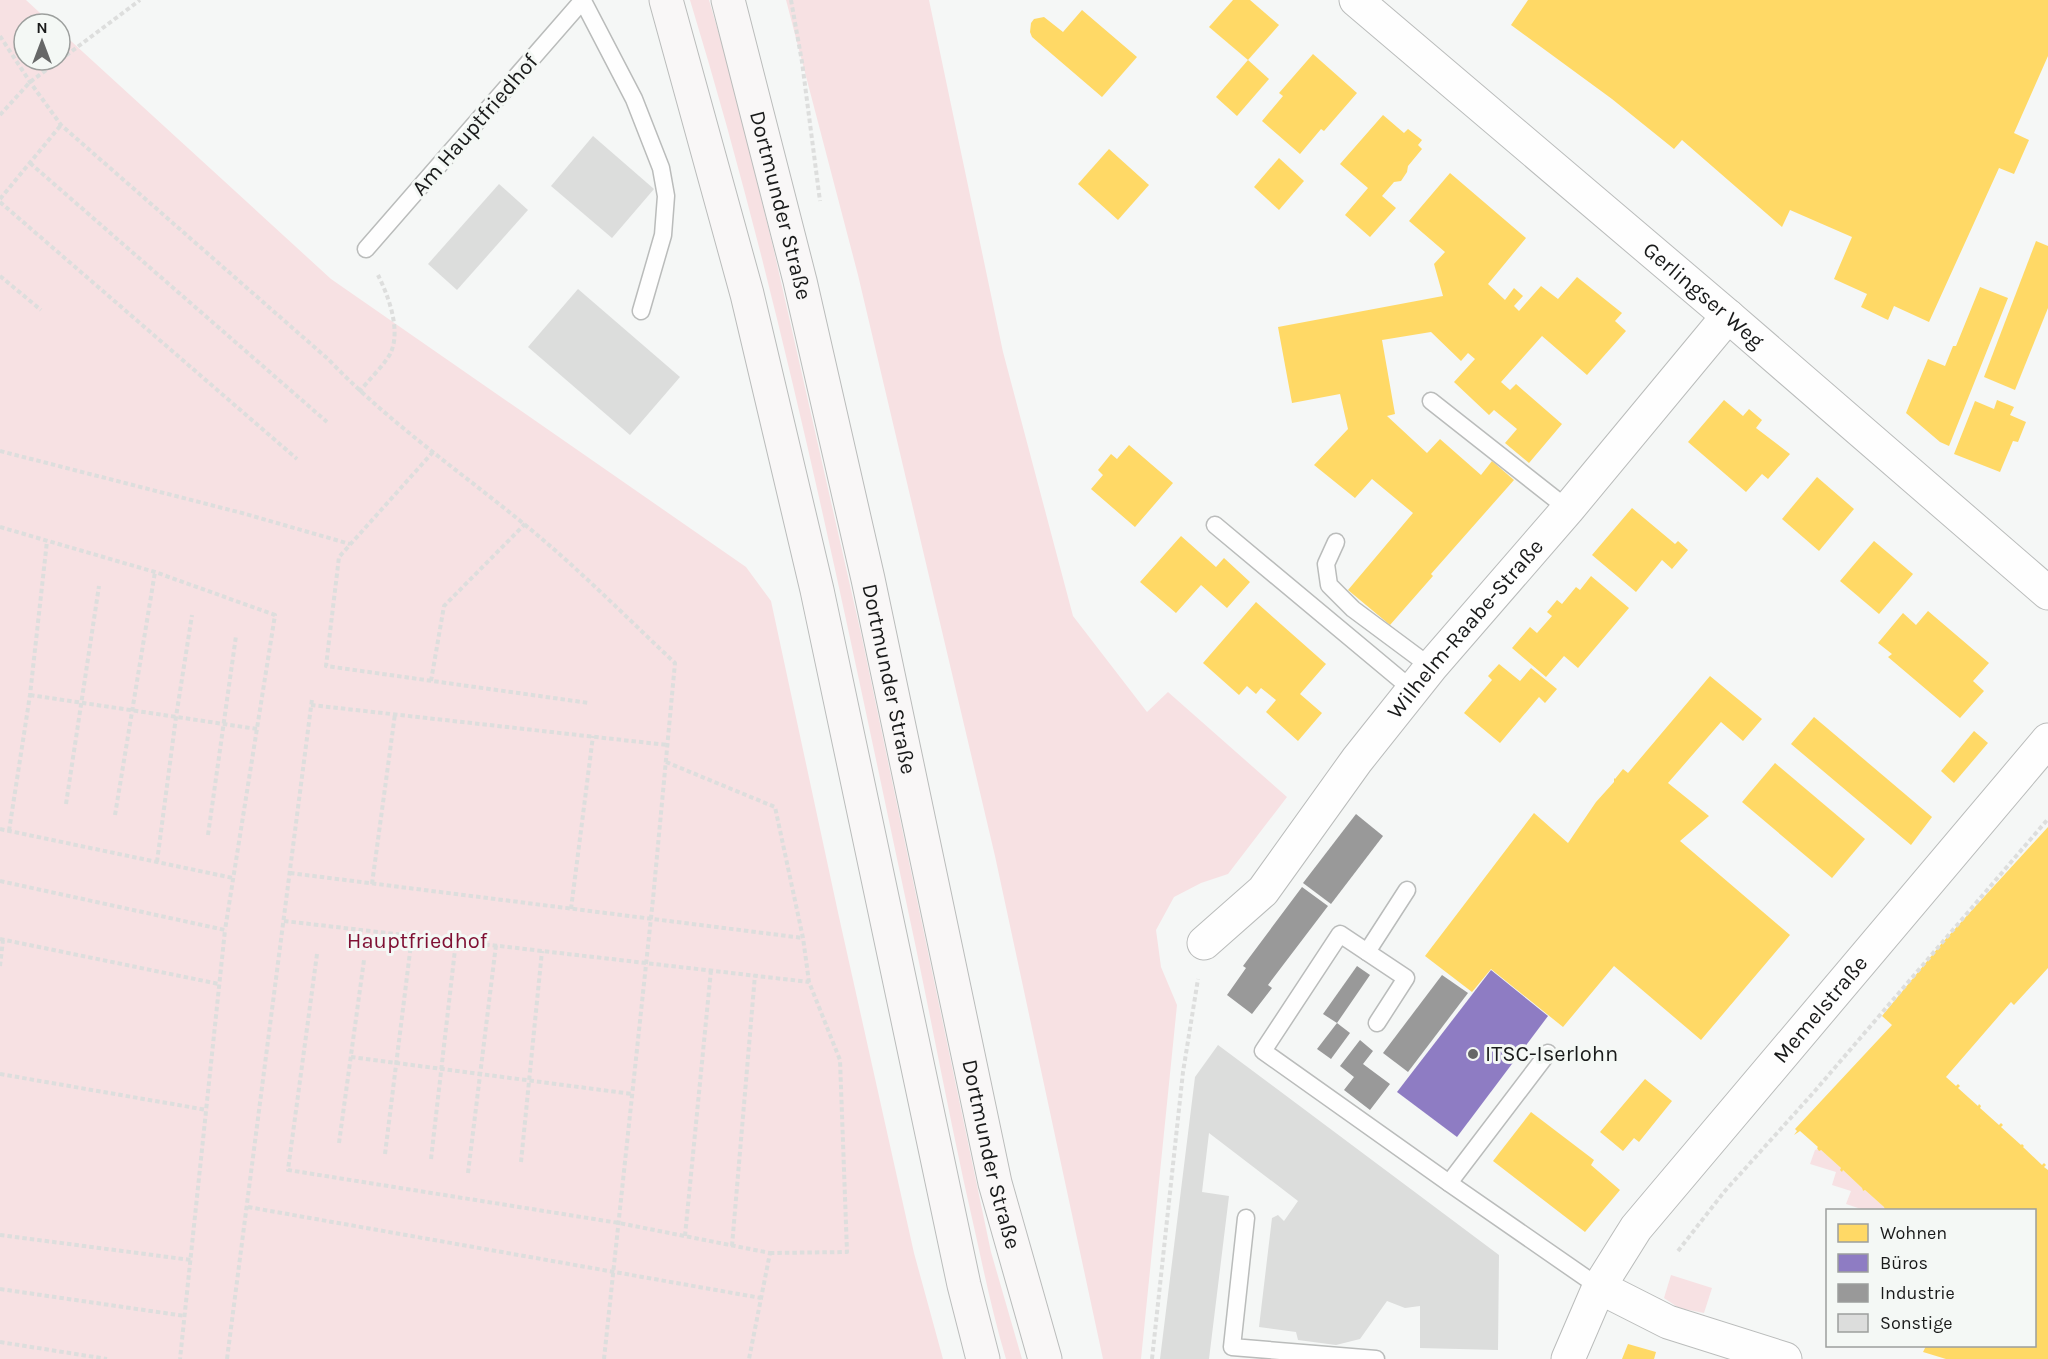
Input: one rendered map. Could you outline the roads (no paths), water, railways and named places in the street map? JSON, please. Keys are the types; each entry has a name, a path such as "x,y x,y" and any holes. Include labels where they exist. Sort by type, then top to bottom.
{"main road":[{"path":"666,0 747,294 809,556 964,1285 983,1359"},
{"name":"Dortmunder Straße","path":"728,0 800,281 868,579 996,1183 1045,1359"}],"street":[{"name":"Gerlingser Weg","path":"1369,4 2048,593"},
{"name":"Wilhelm-Raabe-Straße","path":"1204,943 1263,891 1357,760 1728,316"},
{"name":"Memelstraße","path":"1568,1359 1599,1287 1636,1228 2048,740"},
{"path":"1599,1287 1668,1322 1785,1359"}],"lane":[{"name":"Am Hauptfriedhof","path":"366,249 583,0"},
{"path":"583,0 634,99 661,168 666,196 663,235 641,310"},
{"path":"1431,401 1568,509"},
{"path":"1215,525 1423,679"},
{"path":"1336,542 1326,564 1329,585 1423,679"},
{"path":"1367,952 1407,890"},
{"path":"1377,1023 1406,978 1340,934 1263,1051 1599,1287"},
{"path":"1449,1183 1548,1053"},
{"path":"1246,1218 1232,1347 1376,1359"}],"place":[{"name":"ITSC-Iserlohn","path":"1473,1054"}],"park label":[{"name":"Hauptfriedhof","path":"417,941"}]}
